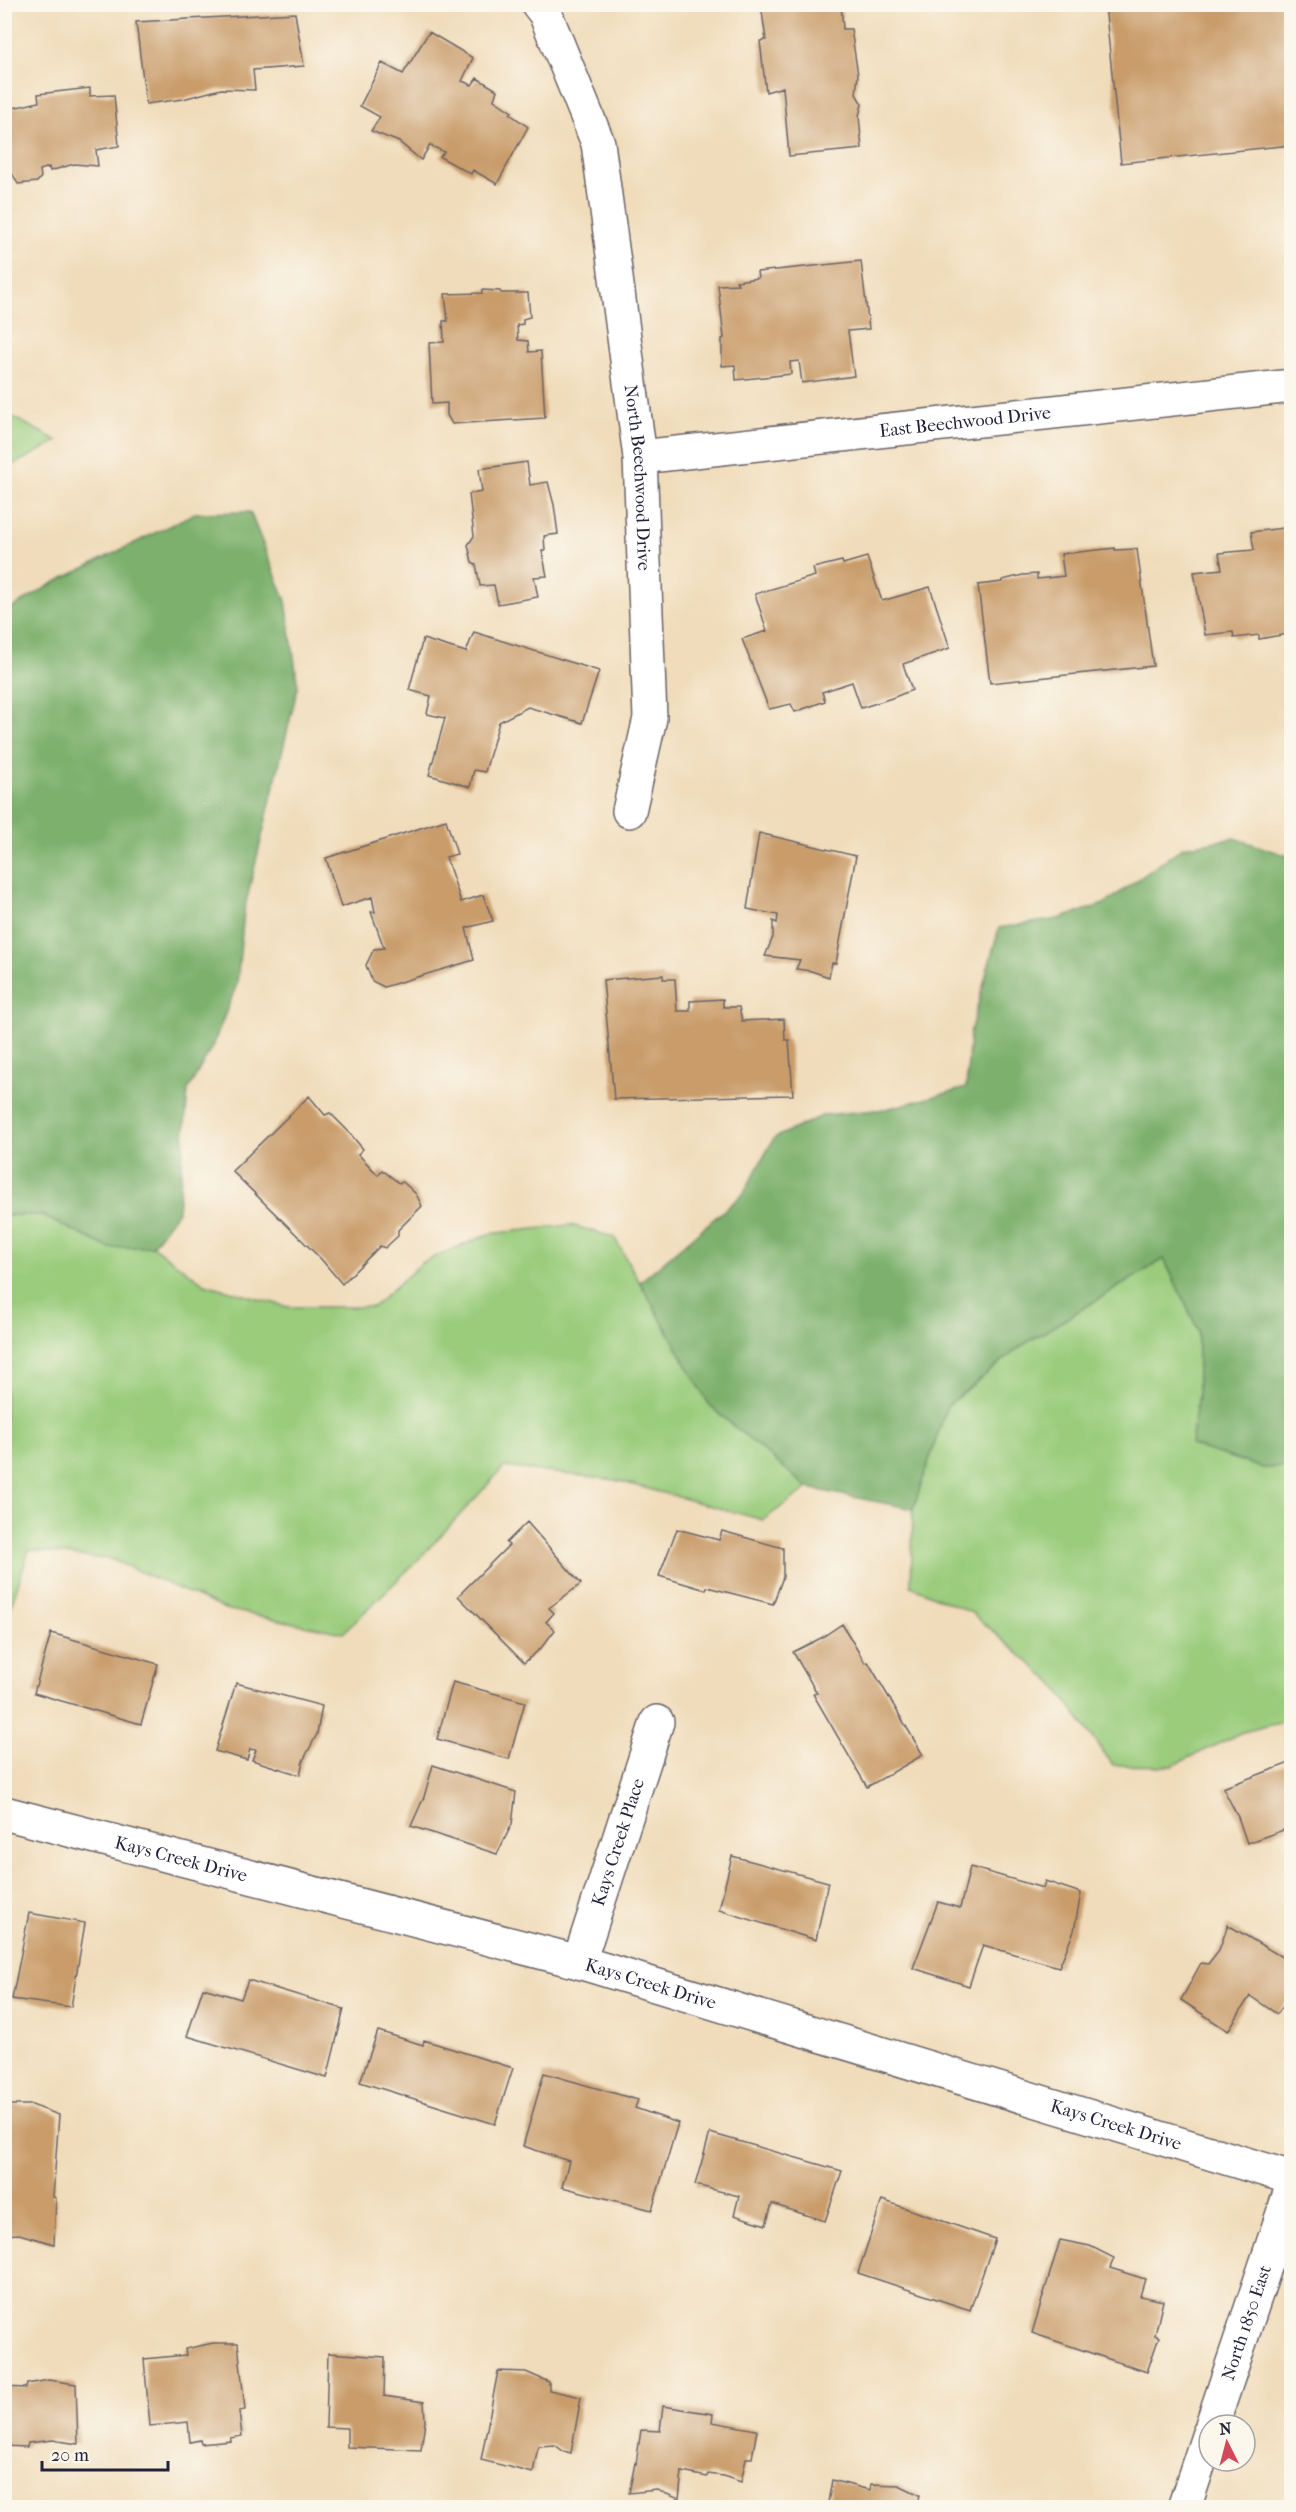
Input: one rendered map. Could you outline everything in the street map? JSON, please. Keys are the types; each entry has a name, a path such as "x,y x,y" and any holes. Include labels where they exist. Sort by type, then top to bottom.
{"street":[{"name":"North Beechwood Drive","path":"538,4 546,13 598,143 640,458 650,718 629,811"},
{"name":"East Beechwood Drive","path":"640,458 1292,386"},
{"name":"Kays Creek Place","path":"579,1962 657,1722"},
{"name":"Kays Creek Drive","path":"4,1813 579,1962 1292,2178"},
{"name":"North 1850 East","path":"1216,2413 1292,2187"},
{"path":"1184,2508 1197,2469"}],"green space":[{"path":"5,413 58,441 5,469"},
{"path":"250,512 286,601 298,686 244,911 237,984 213,1045 188,1090 178,1211 152,1246 109,1248 41,1215 5,1215 5,612 54,583 195,513"},
{"path":"1234,838 1291,857 1291,1467 1263,1468 1191,1445 1198,1395 1198,1330 1164,1259 1021,1346 947,1406 913,1509 808,1488 710,1406 640,1282 743,1194 774,1138 824,1115 886,1109 966,1088 970,1033 999,928 1058,919 1104,904 1183,847"},
{"path":"5,1215 41,1215 109,1248 152,1246 205,1284 288,1307 373,1307 423,1262 489,1234 570,1225 614,1237 710,1406 808,1488 763,1520 615,1480 504,1467 418,1560 343,1633 225,1609 113,1560 29,1550 5,1625"},
{"path":"1164,1259 1198,1330 1198,1395 1191,1445 1263,1468 1291,1467 1291,1720 1243,1732 1172,1766 1113,1765 1054,1684 972,1613 911,1586 913,1509 947,1406 1021,1346"}],"building":[{"path":"761,4 841,4 843,29 851,29 858,75 856,94 862,104 859,116 862,149 789,156 783,87 766,92 760,41 766,40"},
{"path":"1105,4 1292,4 1292,145 1121,163"},
{"path":"295,13 304,66 253,70 255,90 221,89 183,99 146,104 136,22"},
{"path":"429,32 473,58 462,81 472,85 477,78 497,90 494,100 528,127 497,184 473,170 471,174 440,157 444,152 430,145 421,160 399,142 371,131 380,117 360,106 382,63 403,74"},
{"path":"90,88 90,96 114,95 119,146 96,150 98,166 74,164 50,171 49,167 40,170 41,177 37,182 18,184 12,173 4,175 4,110 39,102 38,94"},
{"path":"861,261 869,329 848,331 854,376 802,383 799,361 790,362 791,374 736,380 735,365 722,366 722,339 724,338 718,285 738,284 736,281 758,278 757,272"},
{"path":"482,290 528,293 530,317 523,319 523,324 517,325 518,340 528,341 529,352 541,351 545,418 452,424 447,415 447,403 432,404 429,343 444,342 443,321 448,321 445,294 482,293"},
{"path":"527,462 530,485 548,482 558,534 544,536 545,551 542,551 547,576 534,577 538,597 498,604 494,585 480,586 476,564 472,562 468,545 474,536 469,494 482,492 479,469"},
{"path":"1292,527 1292,627 1287,627 1288,634 1259,639 1259,635 1234,638 1233,632 1205,635 1194,572 1222,569 1219,553 1254,550 1251,532"},
{"path":"1115,548 1115,550 1137,549 1153,666 990,683 978,585 1002,582 1002,580 1023,575 1037,574 1037,579 1064,576 1061,554"},
{"path":"867,557 882,601 930,587 950,648 903,664 912,690 892,698 861,708 852,682 822,692 825,701 795,712 791,704 769,709 742,639 767,631 755,594 815,576 813,568 842,561 843,564"},
{"path":"474,632 599,671 582,723 528,707 499,722 485,772 474,770 470,787 429,775 445,718 427,714 431,696 409,690 423,639 466,652"},
{"path":"446,820 457,854 446,857 461,902 483,895 493,921 466,928 474,960 384,987 372,981 366,965 374,949 384,948 371,912 375,912 372,897 341,907 326,858"},
{"path":"759,833 856,856 836,963 832,963 829,977 796,969 800,960 765,956 773,937 773,921 777,923 778,915 747,909"},
{"path":"663,975 663,979 675,979 677,1011 690,1011 690,1001 723,999 723,1007 739,1007 742,1021 784,1019 785,1040 789,1040 793,1095 614,1099 603,980"},
{"path":"309,1096 325,1115 330,1113 348,1131 363,1149 358,1154 378,1175 382,1170 399,1183 403,1182 416,1194 422,1206 398,1230 398,1236 385,1248 380,1246 342,1284 321,1259 232,1171"},
{"path":"527,1522 581,1584 549,1608 554,1613 546,1622 555,1630 541,1648 524,1663 458,1596 509,1545 506,1543"},
{"path":"677,1529 719,1540 722,1531 783,1548 783,1577 773,1604 707,1587 706,1590 659,1576"},
{"path":"842,1624 865,1663 868,1662 923,1755 867,1787 813,1694 817,1693 793,1652"},
{"path":"51,1633 158,1664 141,1724 34,1693"},
{"path":"453,1682 525,1702 509,1759 437,1739"},
{"path":"236,1683 322,1706 317,1734 303,1761 300,1775 252,1760 256,1750 250,1749 247,1760 215,1751"},
{"path":"1292,1762 1292,1827 1247,1843 1238,1817 1223,1788"},
{"path":"433,1765 516,1792 512,1824 497,1854 411,1826 424,1797"},
{"path":"732,1856 828,1882 816,1940 719,1910"},
{"path":"970,1867 1043,1888 1045,1881 1081,1893 1074,1931 1059,1967 983,1945 969,1986 913,1968 938,1902 960,1908"},
{"path":"29,1913 85,1923 71,2007 12,1999"},
{"path":"1228,1925 1292,1963 1292,1996 1277,2014 1250,1996 1228,2031 1181,2000 1201,1963 1208,1964 1219,1950"},
{"path":"248,1980 344,2009 327,2078 187,2036 203,1988 241,1999"},
{"path":"378,2031 423,2045 424,2040 513,2068 495,2124 360,2082"},
{"path":"544,2073 638,2100 635,2108 678,2123 652,2210 562,2187 569,2161 523,2146"},
{"path":"4,2105 32,2105 59,2115 53,2197 56,2198 54,2244 19,2234 4,2235"},
{"path":"710,2133 842,2171 825,2221 772,2204 766,2225 734,2215 739,2196 695,2185"},
{"path":"882,2200 995,2239 970,2310 858,2273"},
{"path":"1060,2240 1090,2246 1114,2258 1110,2268 1145,2279 1140,2296 1163,2301 1155,2335 1159,2337 1147,2372 1032,2333"},
{"path":"213,2343 238,2343 245,2410 239,2411 242,2436 230,2438 231,2441 201,2444 200,2440 190,2442 188,2422 150,2426 144,2359 186,2355 185,2349"},
{"path":"328,2353 385,2357 384,2396 424,2402 425,2421 421,2450 347,2447 347,2428 326,2427"},
{"path":"498,2371 526,2372 549,2382 549,2390 581,2397 571,2453 555,2445 538,2446 533,2473 481,2460"},
{"path":"49,2380 76,2384 78,2444 53,2440 28,2443 27,2447 4,2446 4,2387 26,2388 27,2384"},
{"path":"663,2406 713,2414 712,2422 757,2430 752,2458 746,2458 741,2482 723,2476 708,2474 707,2477 682,2472 679,2499 657,2490 629,2493 641,2430 660,2431"},
{"path":"832,2480 870,2490 871,2484 899,2485 920,2495 917,2508 827,2508"}]}
